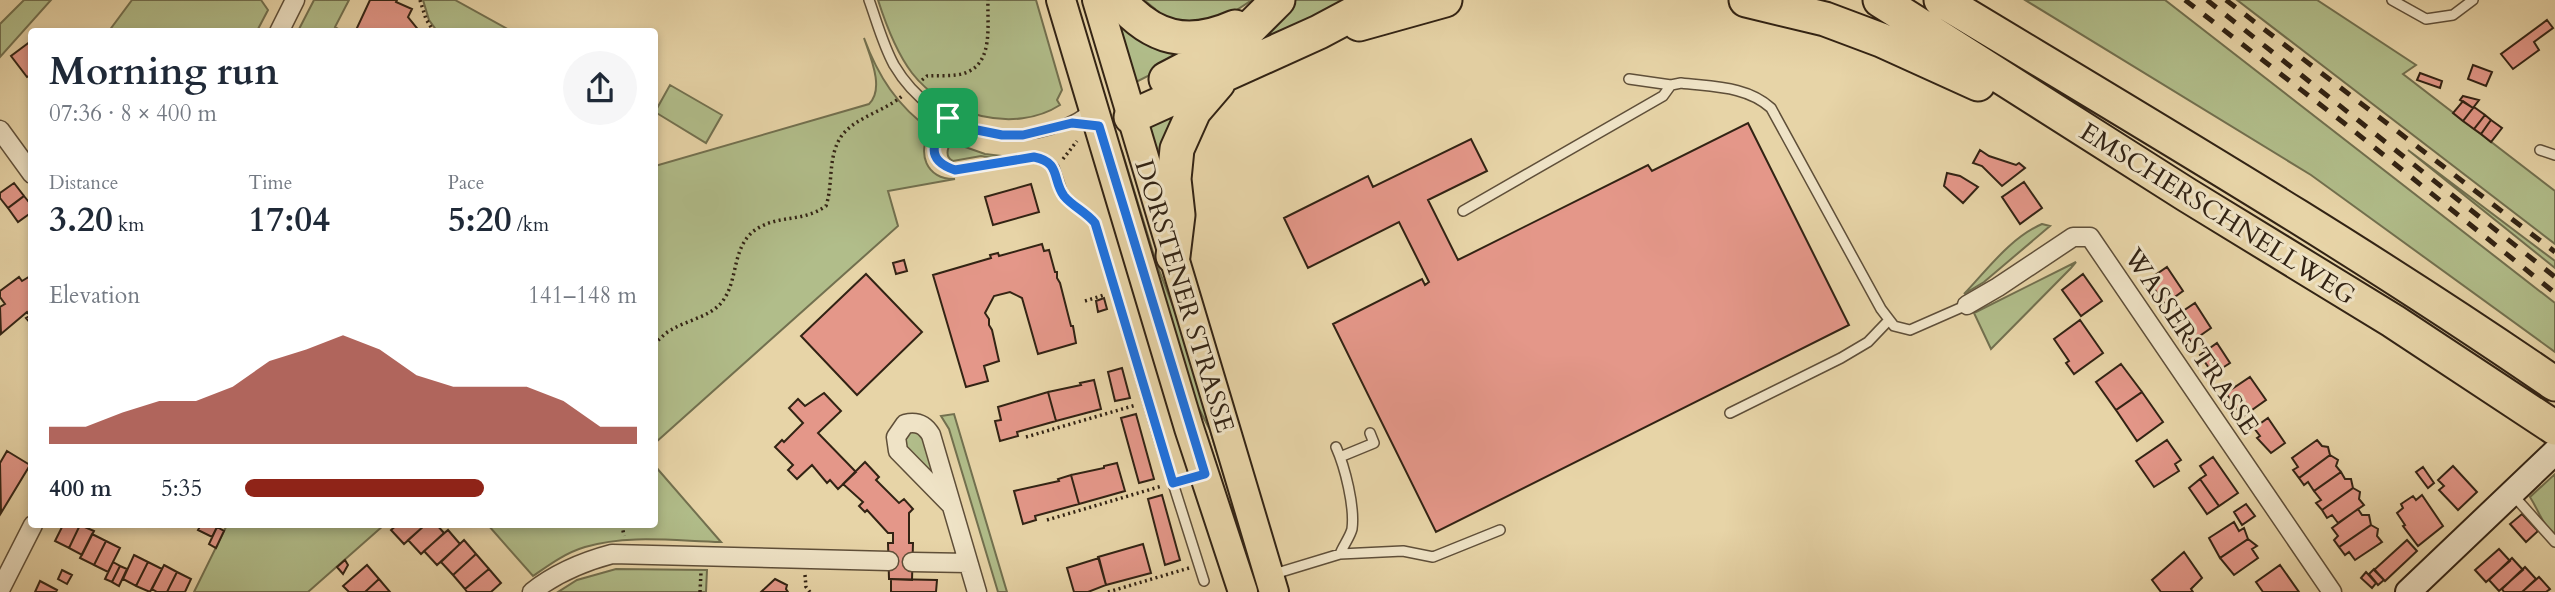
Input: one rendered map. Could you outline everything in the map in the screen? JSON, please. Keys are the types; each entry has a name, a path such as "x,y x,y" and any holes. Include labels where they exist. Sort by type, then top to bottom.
{"highway":[{"path":"1119,0 1129,12 1149,27 1172,37 1186,39 1223,33 1270,7"},
{"path":"1128,107 1224,76 1384,0"},
{"path":"1319,32 1372,22 1445,0"},
{"path":"1746,0 1825,19 1934,62 2188,195"},
{"name":"EMSCHERSCHNELLWEG","path":"1880,0 2393,321 2555,428"},
{"path":"1941,0 2426,296 2555,384"},
{"path":"1972,0 2056,56 2104,99"},
{"path":"1128,107 1151,87 1229,46 1270,7"},
{"path":"1172,256 1178,215 1174,179 1177,149 1194,111 1224,76"}],"main road":[{"name":"DORSTENER STRASSE","path":"1061,0 1085,124 1186,416 1256,584"},
{"name":"DORSTENER STRASSE","path":"1097,0 1172,256 1256,584"},
{"path":"1085,124 1128,107"},
{"path":"2408,592 2555,452"}],"street":[{"path":"281,28 295,0"},
{"path":"0,130 28,168"},
{"name":"WASSERSTRASSE","path":"1967,305 2073,237 2090,237 2332,592"},
{"path":"950,504 977,592"},
{"path":"0,590 31,528"},
{"path":"532,592 561,572 612,554 889,561"},
{"path":"912,562 968,563"}],"lane":[{"path":"869,0 894,65 923,102 948,118 967,128 1002,135 1023,135 1085,124"},
{"path":"2392,0 2426,19 2454,15 2473,0"},
{"path":"1629,79 1746,92 1759,97 1771,108 1881,310 1894,326 1910,330 1967,305"},
{"path":"1463,211 1663,96 1671,85"},
{"path":"948,118 933,147 936,159 943,166 955,170 1034,157 1048,162 1054,168 1063,195 1095,223 1204,580"},
{"path":"2540,150 2555,155"},
{"path":"1730,413 1841,358 1868,341 1889,320"},
{"path":"1340,457 1374,443 1370,433"},
{"path":"1336,447 1350,501 1352,530 1340,554"},
{"path":"2512,494 2555,542"},
{"path":"1256,584 1340,554 1403,551 1433,557 1500,530"}],"path":[{"path":"419,0 432,28"},
{"path":"658,339 721,303 728,292 735,262 746,238 760,227 779,220 804,217 826,206 838,141 847,130 897,100 927,76 966,73 978,65 985,56 988,0"},
{"path":"1054,168 1085,124"},
{"path":"1086,301 1116,291"},
{"path":"1026,437 1148,401"},
{"path":"1047,520 1173,483"},
{"path":"1108,592 1199,565"}],"green space":[{"path":"24,0 51,0 0,57 0,24"},
{"path":"132,0 261,0 268,10 259,28 111,28"},
{"path":"314,0 349,0 337,28 300,28"},
{"path":"423,0 455,0 506,28 435,28 429,20"},
{"path":"878,0 1036,0 1062,90 1057,100 1060,105 1042,114 1002,119 961,110 943,100 926,88 906,65 892,38"},
{"path":"1144,0 1252,0 1229,15 1187,23 1152,13 1155,9"},
{"path":"1293,0 1362,0 1180,81"},
{"path":"2025,0 2165,0 2555,303 2555,352 2311,175"},
{"path":"2237,0 2317,0 2416,65 2403,74 2555,191 2555,244"},
{"path":"1114,6 1192,46 1136,82 1133,80"},
{"path":"864,38 890,89 908,111 931,130 924,147 926,163 937,175 955,179 888,191 898,226 658,440 658,165 869,104 876,90 872,63"},
{"path":"670,85 722,115 706,143 658,114 658,107"},
{"path":"1188,102 1168,184 1146,124"},
{"path":"951,142 985,154 1010,157 999,159 981,156 953,161 948,153"},
{"path":"2408,150 2555,261 2555,268"},
{"path":"1122,151 1156,262 1189,348 1244,541 1210,430 1195,401 1119,152"},
{"path":"2042,224 2050,226 1984,282 1964,294 2009,246"},
{"path":"2076,262 2071,268 1991,349 1974,313"},
{"path":"954,414 1007,592 998,592 949,429 941,416"},
{"path":"910,431 916,431 924,438 932,470 929,472 905,448 903,440"},
{"path":"658,469 721,542 652,539 601,543 571,553 533,576 491,528 658,528"},
{"path":"2555,474 2555,537 2530,497"},
{"path":"226,528 381,528 308,592 194,592"},
{"path":"616,569 707,570 706,592 558,592 577,580"}],"building":[{"path":"370,0 397,0 396,2 412,9 408,17 417,28 357,28"},
{"path":"2547,20 2553,28 2534,42 2539,50 2513,69 2501,54"},
{"path":"28,43 28,76 27,77 11,56"},
{"path":"2473,65 2492,72 2486,86 2468,79"},
{"path":"2420,73 2442,81 2440,88 2417,80"},
{"path":"2463,96 2479,100 2473,108 2460,100"},
{"path":"2463,101 2473,108 2463,121 2453,113"},
{"path":"2474,107 2485,115 2474,129 2463,121"},
{"path":"2485,115 2491,120 2481,134 2474,129"},
{"path":"2491,120 2502,128 2491,142 2481,134"},
{"path":"1748,123 1849,325 1436,532 1333,324 1422,279 1425,285 1429,282 1399,222 1308,268 1284,218 1368,176 1373,187 1471,139 1487,171 1428,200 1458,260 1648,165 1652,171"},
{"path":"1980,150 2016,165 2019,163 2025,168 2002,186 1982,166 1973,163"},
{"path":"1947,173 1960,176 1978,187 1963,203 1944,186"},
{"path":"2024,182 2042,208 2020,224 2002,197"},
{"path":"14,183 24,196 8,208 0,198 0,193"},
{"path":"1031,184 1039,212 993,225 985,197"},
{"path":"24,196 28,201 28,215 18,222 8,208"},
{"path":"1042,244 1044,251 1049,250 1057,272 1076,343 1038,354 1022,298 1010,292 994,296 985,313 989,319 999,361 984,366 988,381 966,387 933,275 991,258 990,255 998,253 999,256"},
{"path":"904,260 907,271 896,274 893,263"},
{"path":"2167,267 2183,291 2165,304 2148,280"},
{"path":"866,274 922,332 857,395 801,336"},
{"path":"2083,274 2102,301 2081,316 2062,290"},
{"path":"19,277 22,281 28,277 28,313 1,334 0,307 5,304 0,297 0,291"},
{"path":"1104,298 1107,309 1098,312 1096,301"},
{"path":"2195,303 2211,328 2191,342 2174,317"},
{"path":"2080,320 2103,353 2074,374 2066,363 2069,361 2054,339"},
{"path":"2217,343 2230,363 2213,374 2200,355"},
{"path":"2121,364 2142,392 2116,410 2096,382"},
{"path":"1122,368 1130,398 1115,401 1108,372"},
{"path":"2250,377 2266,400 2242,417 2226,393"},
{"path":"1094,380 1101,409 1056,421 1048,392"},
{"path":"1048,392 1056,421 1017,432 1018,436 1000,441 995,421 1001,420 998,407"},
{"path":"2142,392 2163,422 2137,441 2116,410"},
{"path":"824,393 841,411 818,433 856,472 838,489 830,480 827,483 812,465 797,479 788,470 793,465 775,447 803,423 789,408 798,399 805,406"},
{"path":"1136,414 1154,479 1139,483 1121,418"},
{"path":"2268,418 2285,443 2271,453 2257,438 2260,436 2254,428"},
{"path":"2167,440 2181,460 2175,464 2179,471 2154,487 2136,461"},
{"path":"2317,440 2322,446 2328,447 2330,455 2299,478 2293,470 2298,467 2292,458"},
{"path":"7,451 28,464 28,468 1,513 0,463"},
{"path":"2330,455 2338,460 2336,466 2341,472 2314,491 2308,482 2304,485 2299,478"},
{"path":"2213,457 2238,493 2219,506 2200,479 2206,475 2200,466"},
{"path":"865,462 879,477 876,480 899,503 904,499 913,509 909,513 909,543 913,543 912,580 889,579 888,543 893,543 893,533 888,533 867,510 865,512 859,506 863,502 843,484"},
{"path":"1117,463 1125,491 1079,504 1071,475"},
{"path":"2453,466 2477,492 2458,510 2439,490 2444,486 2438,480"},
{"path":"2423,467 2434,483 2428,488 2416,472"},
{"path":"2341,472 2345,479 2351,479 2353,488 2322,510 2316,503 2321,500 2314,491"},
{"path":"1071,475 1079,504 1035,516 1036,520 1023,524 1014,491 1059,481 1058,479"},
{"path":"2200,479 2219,506 2207,514 2189,488"},
{"path":"2353,488 2360,492 2359,499 2364,505 2338,523 2332,515 2327,518 2322,510"},
{"path":"1162,495 1180,560 1165,565 1148,499"},
{"path":"2422,495 2443,526 2418,546 2397,513 2403,508 2401,504 2413,496 2416,500"},
{"path":"2246,504 2255,516 2242,525 2234,512"},
{"path":"2358,509 2362,515 2369,515 2371,525 2339,547 2334,540 2338,536 2332,528"},
{"path":"2522,514 2538,531 2526,542 2510,524"},
{"path":"2234,522 2239,531 2244,528 2248,539 2220,558 2209,538"},
{"path":"2371,525 2378,529 2377,536 2382,542 2355,560 2349,552 2345,555 2339,547"},
{"path":"62,528 79,528 69,548 55,541"},
{"path":"79,528 94,531 82,555 69,548"},
{"path":"199,528 216,528 212,537 198,530"},
{"path":"217,528 224,531 216,548 209,544"},
{"path":"393,528 422,528 404,544 391,530"},
{"path":"422,528 440,528 444,533 421,554 408,540"},
{"path":"448,530 460,544 437,565 424,551"},
{"path":"92,534 106,541 94,565 80,558"},
{"path":"2248,539 2257,546 2252,549 2258,558 2234,575 2220,558"},
{"path":"464,540 476,554 453,575 441,562"},
{"path":"2407,540 2417,551 2385,581 2374,570"},
{"path":"106,541 120,548 108,572 94,565"},
{"path":"1143,544 1151,573 1106,585 1098,557"},
{"path":"2499,549 2510,561 2486,582 2475,570"},
{"path":"2184,552 2202,578 2191,589 2193,592 2161,592 2152,580"},
{"path":"476,554 489,569 465,589 453,575"},
{"path":"134,555 148,562 136,586 123,579"},
{"path":"1099,558 1106,585 1088,592 1074,592 1067,568"},
{"path":"2512,558 2523,570 2499,591 2489,580"},
{"path":"345,560 348,565 343,574 337,567"},
{"path":"113,562 120,566 112,582 105,579"},
{"path":"148,562 162,569 150,592 136,586"},
{"path":"164,565 177,572 167,592 157,592 152,589"},
{"path":"367,565 379,579 365,592 349,592 343,586"},
{"path":"2280,565 2299,592 2263,592 2256,582"},
{"path":"120,566 127,569 119,586 112,582"},
{"path":"2525,567 2536,579 2522,592 2504,592 2502,589"},
{"path":"489,569 501,583 491,592 467,592 465,589"},
{"path":"2374,569 2384,580 2378,585 2369,574"},
{"path":"62,570 72,575 67,584 58,579"},
{"path":"177,572 191,579 185,592 167,592"},
{"path":"2366,572 2376,583 2372,588 2361,578"},
{"path":"2539,577 2550,589 2546,592 2522,592"},
{"path":"379,579 390,592 365,592"},
{"path":"775,579 787,585 788,592 761,592"},
{"path":"891,579 937,580 936,592 891,592"},
{"path":"40,581 57,590 56,592 35,592"}],"railway":[{"path":"2185,0 2344,123 2555,293"},
{"path":"2207,0 2555,277"},
{"path":"2226,0 2555,252"}],"route":[{"path":"948,118 967,128 1002,135 1023,135 1072,123 1099,126 1205,474 1173,483 1095,223 1063,195 1054,168 1042,159 1034,157 955,170 943,166 936,159 933,147 948,118"}]}
